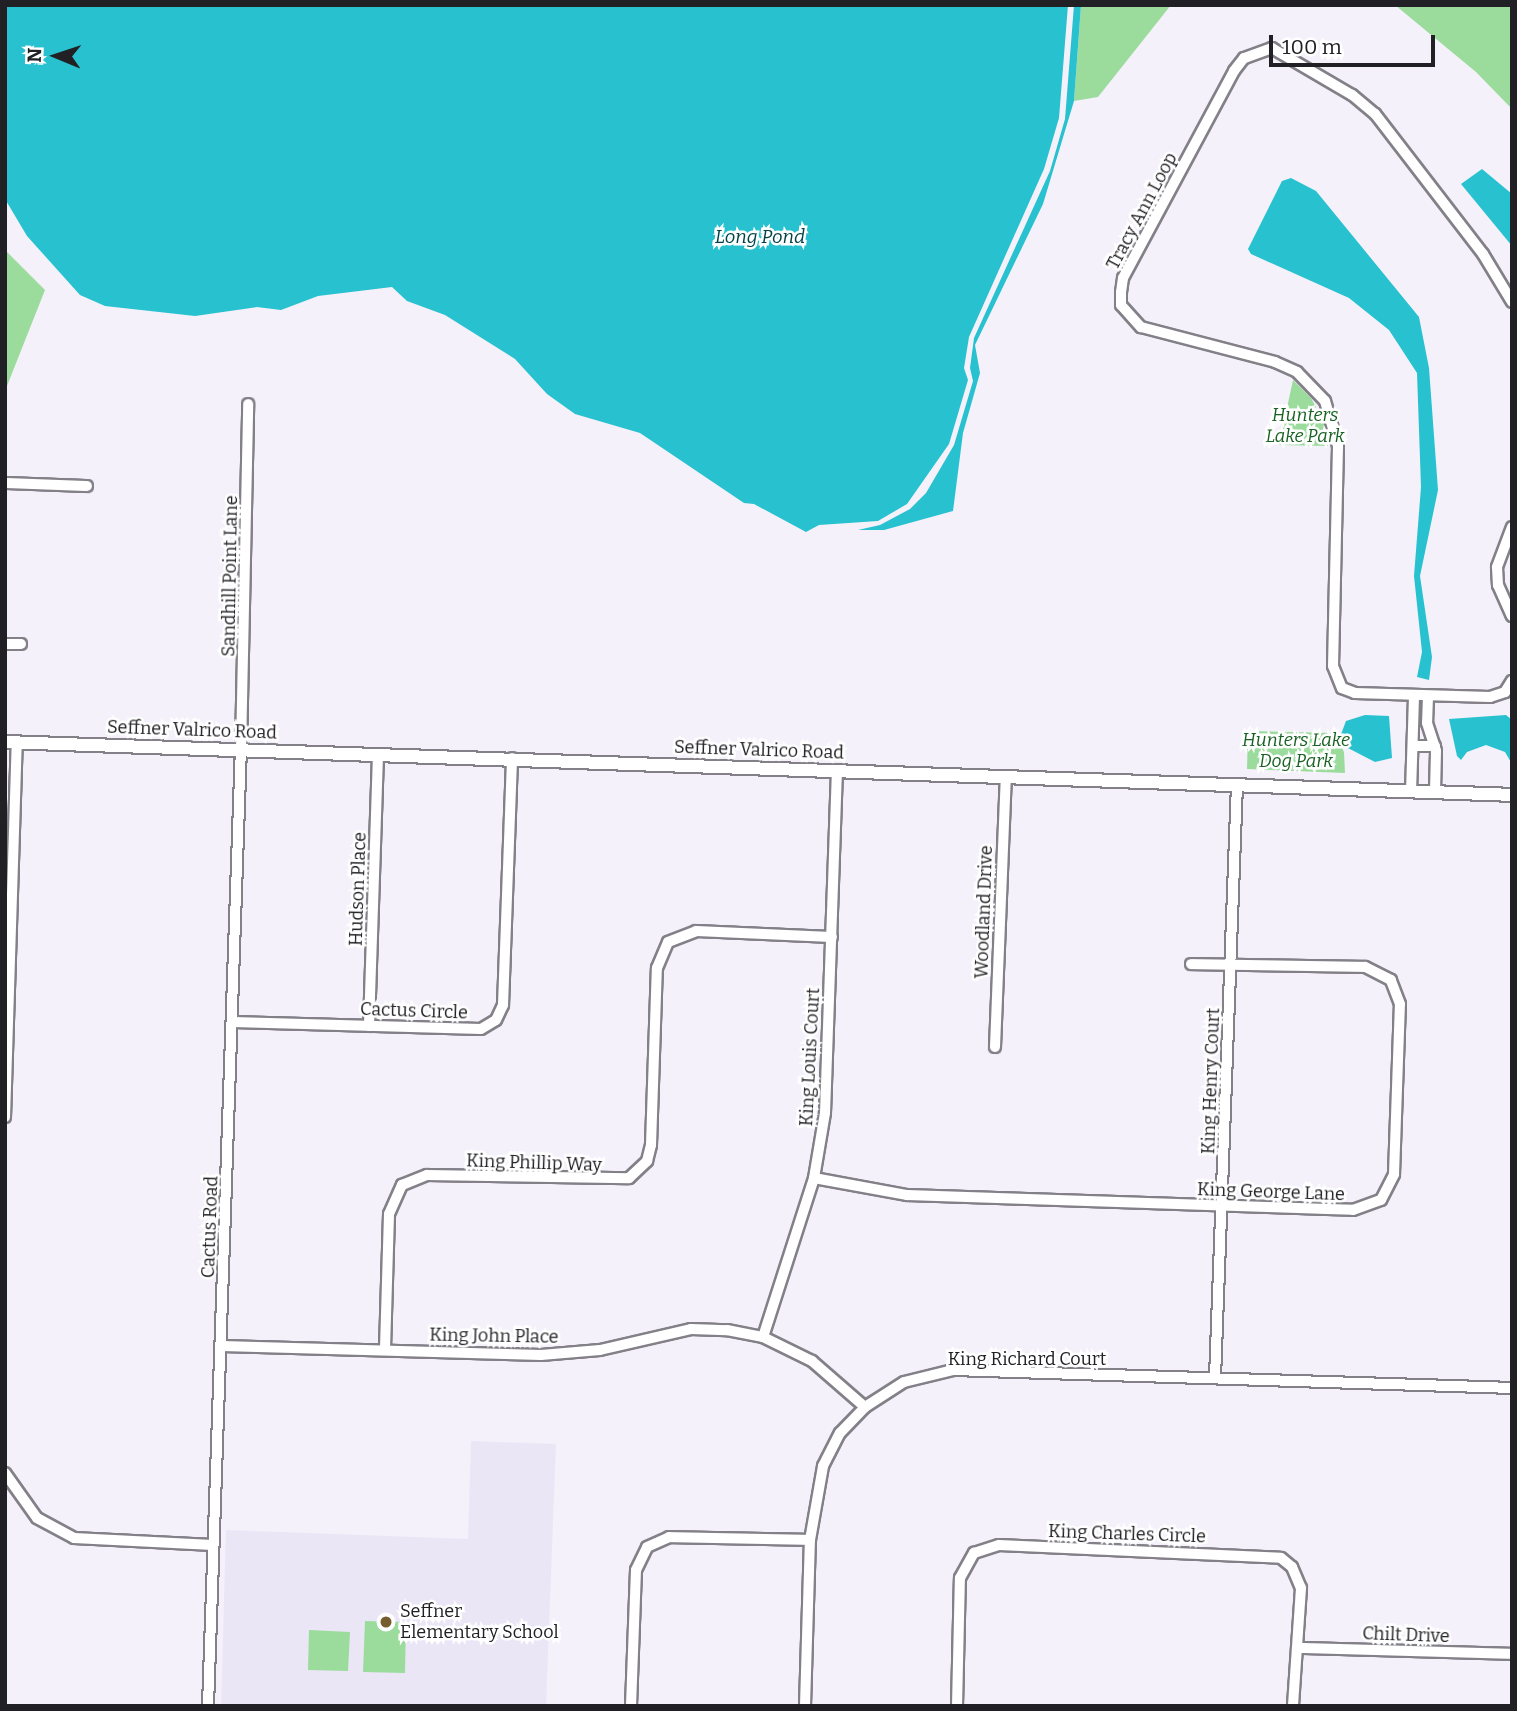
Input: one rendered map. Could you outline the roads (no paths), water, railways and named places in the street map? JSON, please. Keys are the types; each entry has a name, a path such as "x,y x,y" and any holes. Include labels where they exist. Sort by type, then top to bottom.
{"street":[{"name":"Tracy Ann Loop","path":"1512,302 1483,254 1375,114 1352,94 1272,48 1244,58 1234,71 1123,278 1121,305 1141,327 1275,362 1297,372 1325,401 1338,446 1333,666 1337,681 1354,693 1490,697 1505,692 1512,681"},
{"name":"Sandhill Point Lane","path":"241,749 248,404"},
{"path":"5,483 87,486"},
{"path":"1512,527 1497,567 1498,584 1512,616"},
{"path":"5,643 21,644"},
{"path":"1412,792 1415,695"},
{"path":"1428,696 1427,723 1435,747 1435,793"},
{"path":"5,1117 11,742"},
{"name":"Seffner Valrico Road","path":"11,742 1512,795"},
{"path":"1413,746 1435,747"},
{"name":"Cactus Road","path":"208,1706 241,749"},
{"name":"Hudson Place","path":"369,1026 378,754"},
{"name":"Cactus Circle","path":"233,1021 481,1029 501,1013 512,758"},
{"name":"King Louis Court","path":"763,1337 814,1178 825,1114 837,771"},
{"name":"Woodland Drive","path":"995,1048 1006,777"},
{"name":"King Henry Court","path":"1215,1378 1237,785"},
{"name":"King Phillip Way","path":"385,1349 389,1214 402,1185 427,1175 629,1178 647,1161 651,1145 657,968 668,942 696,930 832,937"},
{"name":"King George Lane","path":"814,1178 907,1195 1222,1206 1368,1208 1389,1191 1395,1161 1400,1004 1391,980 1365,967 1191,964"},
{"name":"King John Place","path":"222,1346 541,1355 600,1350 691,1329 727,1329 763,1337 813,1362 865,1406"},
{"name":"King Richard Court","path":"805,1706 810,1540 823,1466 840,1433 865,1406 904,1382 953,1370 1512,1388"},
{"path":"5,1473 7,1485 37,1518 74,1538 213,1545"},
{"path":"631,1706 636,1570 647,1547 669,1537 810,1540"},
{"name":"King Charles Circle","path":"957,1706 960,1578 974,1553 986,1547 1281,1558 1292,1567 1301,1588 1300,1647 1293,1706"},
{"name":"Chilt Drive","path":"1300,1647 1512,1654"}],"water":[{"name":"Long Pond","path":"5,5 1068,5 1059,118 1044,169 969,337 964,368 968,380 949,444 907,504 878,521 819,525 806,532 754,504 744,503 640,433 575,414 547,394 515,359 445,315 407,301 392,287 318,296 281,310 257,307 195,316 105,306 80,295 27,236 5,199"},
{"path":"1074,5 1081,5 1074,101 1043,204 975,345 980,373 963,433 953,511 884,530 858,530 880,525 910,509 926,493 954,445 973,381 970,368 974,338 1050,171 1065,119"},
{"path":"1482,169 1512,194 1512,246 1461,184"},
{"path":"1291,178 1316,191 1419,317 1429,368 1438,490 1420,576 1432,657 1429,680 1417,677 1422,652 1414,576 1421,487 1417,373 1389,330 1349,298 1251,254 1248,249 1282,181"},
{"path":"1365,715 1389,716 1392,758 1375,762 1346,747 1340,737 1346,721"},
{"path":"1506,715 1512,720 1512,764 1505,752 1486,745 1467,752 1461,760 1457,756 1449,719"}],"place":[{"name":"Seffner Elementary School","path":"386,1622"}],"park label":[{"name":"Hunters Lake Park","path":"1305,426"},
{"name":"Hunters Lake Dog Park","path":"1296,751"}]}
